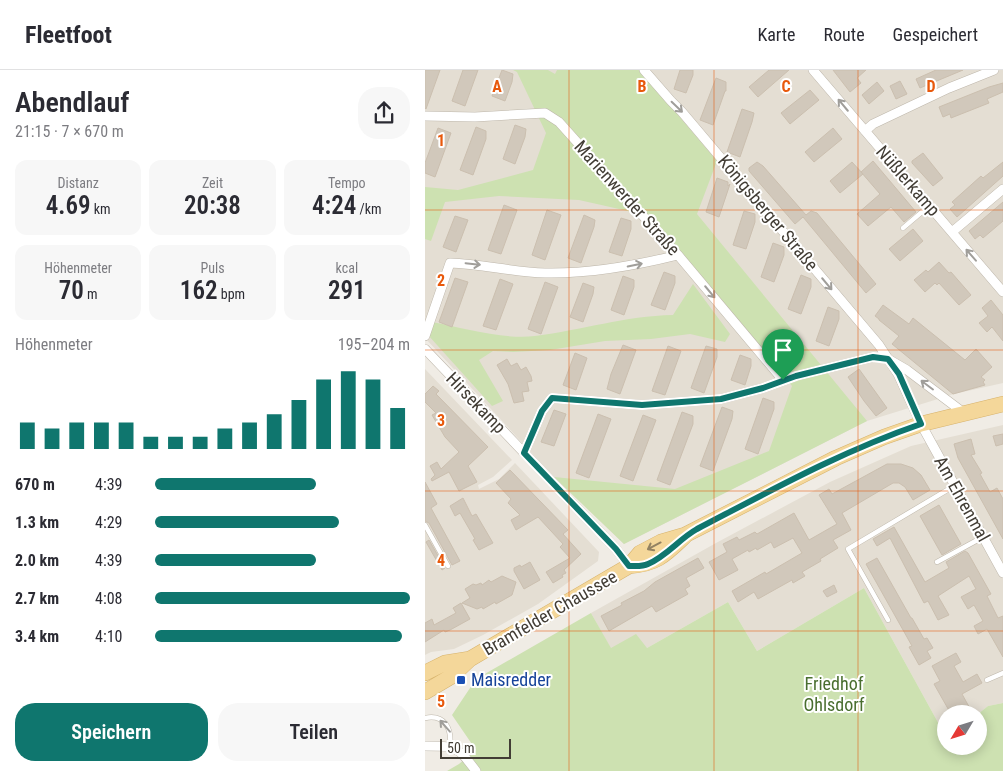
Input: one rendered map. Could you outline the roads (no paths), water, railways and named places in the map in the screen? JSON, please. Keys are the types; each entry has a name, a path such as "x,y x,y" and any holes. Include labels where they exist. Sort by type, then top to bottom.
{"main road":[{"name":"Bramfelder Chaussee","path":"425,692 452,676 470,659 629,566 646,565 667,554 685,535 836,458 884,437 921,424 1003,404"},
{"name":"Bramfelder Chaussee","path":"425,673 445,663 470,659"}],"street":[{"name":"Königsberger Straße","path":"645,70 863,326 899,374 921,424"},
{"name":"Nüßlerkamp","path":"813,70 1003,292"},
{"path":"865,130 873,124 949,88 994,70"},
{"name":"Marienwerder Straße","path":"425,116 475,117 545,112 559,122 678,255 783,380"},
{"path":"952,232 1003,189"},
{"path":"425,336 450,263 472,263 544,272 583,272 622,267 678,255"},
{"name":"Hirsekamp","path":"425,349 616,549 629,566"},
{"path":"524,453 542,411 552,398 642,405 721,399 763,388 783,380 873,357 888,359"},
{"name":"Königsberger Straße","path":"888,359 907,370 964,413"},
{"name":"Am Ehrenmal","path":"921,424 1003,573"},
{"path":"425,746 450,746 459,749 476,771"}],"lane":[{"path":"903,228 929,206"},
{"path":"888,620 849,549 954,486"},
{"path":"425,525 448,566"},
{"path":"937,562 983,537"},
{"path":"987,680 1003,673"},
{"path":"425,718 436,718 447,725 451,733 450,746"}],"place":[{"name":"Maisredder","path":"461,680"}],"park label":[{"name":"Friedhof Ohlsdorf","path":"834,694"}]}
